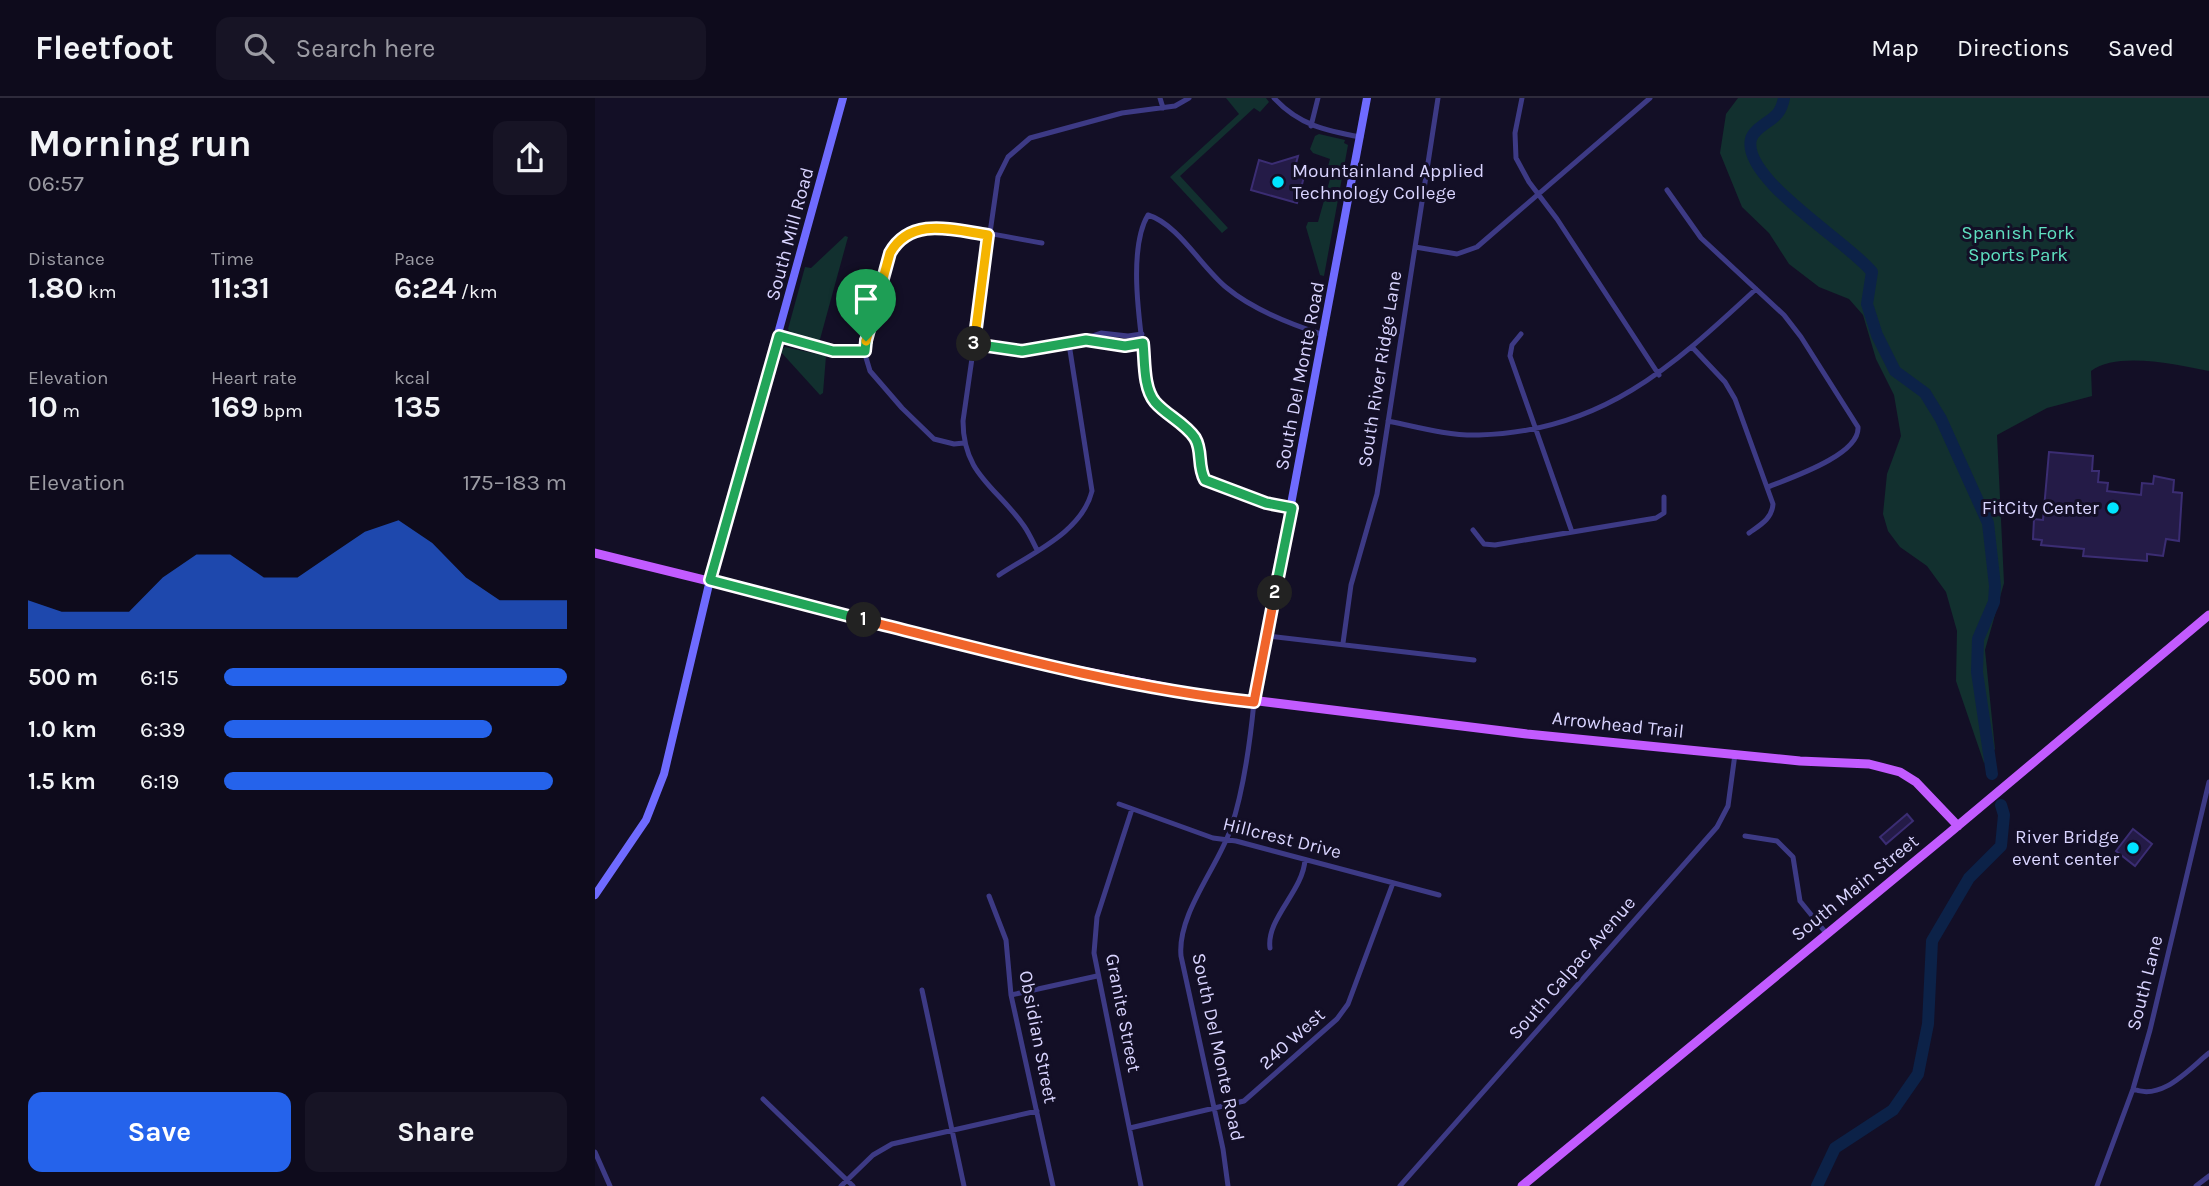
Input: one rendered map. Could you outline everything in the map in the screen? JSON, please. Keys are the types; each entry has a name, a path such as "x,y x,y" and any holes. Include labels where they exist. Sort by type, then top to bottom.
{"main road":[{"name":"Arrowhead Trail","path":"595,552 1051,665 1146,685 1254,702 1527,734 1869,764 1900,772 1926,791 1958,826"},
{"name":"South Main Street","path":"1522,1186 2209,615"}],"street":[{"name":"South Mill Road","path":"595,895 646,820 664,774 710,580 843,98"},
{"path":"1160,98 1163,108"},
{"path":"1037,550 1024,526 978,474 964,443 963,421 998,177 1008,157 1019,145 1044,132 1122,113 1163,108 1189,98"},
{"path":"1274,98 1296,118 1311,126 1361,137"},
{"path":"1311,126 1318,98"},
{"name":"South Del Monte Road","path":"1228,1186 1215,1108 1181,956 1181,943 1187,920 1227,840 1238,800 1367,98"},
{"name":"South River Ridge Lane","path":"1343,643 1351,585 1377,494 1439,98"},
{"path":"1523,98 1514,146 1522,170 1659,374"},
{"path":"1415,247 1457,254 1477,247 1650,98"},
{"path":"1667,190 1701,238 1784,315 1858,427 1858,435 1853,443 1823,463 1768,487"},
{"path":"1292,508 1266,503 1205,480 1199,466 1200,452 1193,435 1154,401 1148,388 1137,281 1142,224 1148,215 1167,226 1227,289 1291,324 1324,335"},
{"path":"964,443 944,442 926,433 875,378 866,362 865,351 890,253 895,244 916,230 928,228 1042,243"},
{"path":"1388,421 1478,435 1535,428 1600,408 1659,374 1756,289"},
{"path":"973,344 1022,351 1069,344 1101,333 1128,336 1143,334"},
{"path":"1521,334 1512,345 1510,356 1572,532"},
{"path":"779,336 833,351 865,351"},
{"path":"1086,340 1125,346 1143,343"},
{"path":"999,575 1080,520 1088,506 1092,491 1069,344"},
{"path":"1692,347 1725,382 1735,399 1768,487 1773,512 1749,533"},
{"path":"1473,530 1484,544 1495,545 1656,518 1664,513 1664,497"},
{"path":"1268,636 1474,660"},
{"name":"South Calpac Avenue","path":"1400,1186 1717,827 1728,806 1735,754"},
{"name":"South Lane","path":"2097,1186 2133,1089 2150,1030 2209,782"},
{"name":"Hillcrest Drive","path":"1119,804 1227,840 1439,895"},
{"name":"Granite Street","path":"1132,809 1097,917 1093,943 1097,976 1141,1186"},
{"path":"1745,836 1777,841 1794,857 1800,901 1826,933"},
{"path":"1270,948 1271,933 1302,876 1305,860"},
{"name":"240 West","path":"1130,1128 1249,1098 1341,1015 1348,1004 1393,883"},
{"name":"Obsidian Street","path":"989,896 1006,940 1011,995 1053,1186"},
{"path":"1011,995 1097,976"},
{"path":"922,990 964,1186"},
{"path":"2133,1089 2150,1092 2167,1087 2209,1053"},
{"path":"763,1099 853,1186"},
{"path":"841,1186 873,1155 892,1144 1037,1111"},
{"path":"595,1152 610,1186"},
{"path":"2196,1186 2209,1176"}],"green space":[{"path":"1226,98 1266,98 1269,102 1260,112 1254,108 1180,176 1228,228 1222,233 1170,177 1239,114"},
{"name":"Spanish Fork Sports Park","path":"1738,98 2209,98 2209,371 2148,361 2103,365 2091,371 2092,396 2047,408 1997,435 2004,583 1985,650 1995,749 1984,763 1956,681 1957,631 1946,592 1927,566 1900,547 1888,531 1883,514 1887,474 1901,436 1894,395 1876,359 1863,315 1849,299 1819,287 1789,264 1769,233 1742,207 1720,153 1726,114"},
{"path":"1319,134 1345,140 1344,143 1348,145 1324,276 1320,275 1306,227 1308,222 1318,222 1332,172 1327,170 1330,159 1313,153 1310,149 1315,136"},
{"path":"845,236 848,237 819,343 794,336 788,329 805,267 811,268"},
{"path":"785,347 826,356 823,393 820,395 780,351"}],"building":[{"name":"Mountainland Applied Technology College","path":"1298,156 1294,171 1305,173 1297,203 1251,190 1259,160 1272,164"},
{"name":"FitCity Center","path":"2049,452 2093,456 2092,471 2099,471 2098,482 2108,483 2107,491 2141,495 2142,483 2153,484 2154,476 2174,480 2173,492 2182,493 2179,541 2166,539 2163,556 2147,554 2147,561 2083,556 2084,549 2041,545 2042,540 2033,539 2034,519 2043,520"},
{"path":"1907,814 1913,821 1886,844 1880,837"},
{"name":"River Bridge event center","path":"2133,829 2152,844 2135,866 2116,851"}],"waterway":[{"path":"1784,98 1778,113 1753,135 1752,155 1779,191 1872,272 1867,304 1877,335 1895,371 1925,393 1941,419 1988,523 1995,586 1994,602 1978,639 1977,672 1992,774"},
{"path":"1817,1186 1835,1148 1893,1110 1918,1074 1928,1024 1932,941 1969,878 2001,846 2004,815 2001,805"}],"place":[{"name":"Mountainland Applied Technology College","path":"1278,182"},
{"name":"FitCity Center","path":"2113,508"},
{"name":"River Bridge event center","path":"2133,848"}],"route":[{"path":"937,227 988,235 973,344 1022,351 1086,340 1125,346 1143,343 1148,388 1154,401 1193,435 1198,443 1199,466 1205,480 1266,503 1292,508 1254,702 1051,665 710,580 779,336 833,351 865,351 866,341 890,253 895,244 916,230 937,227"}]}
